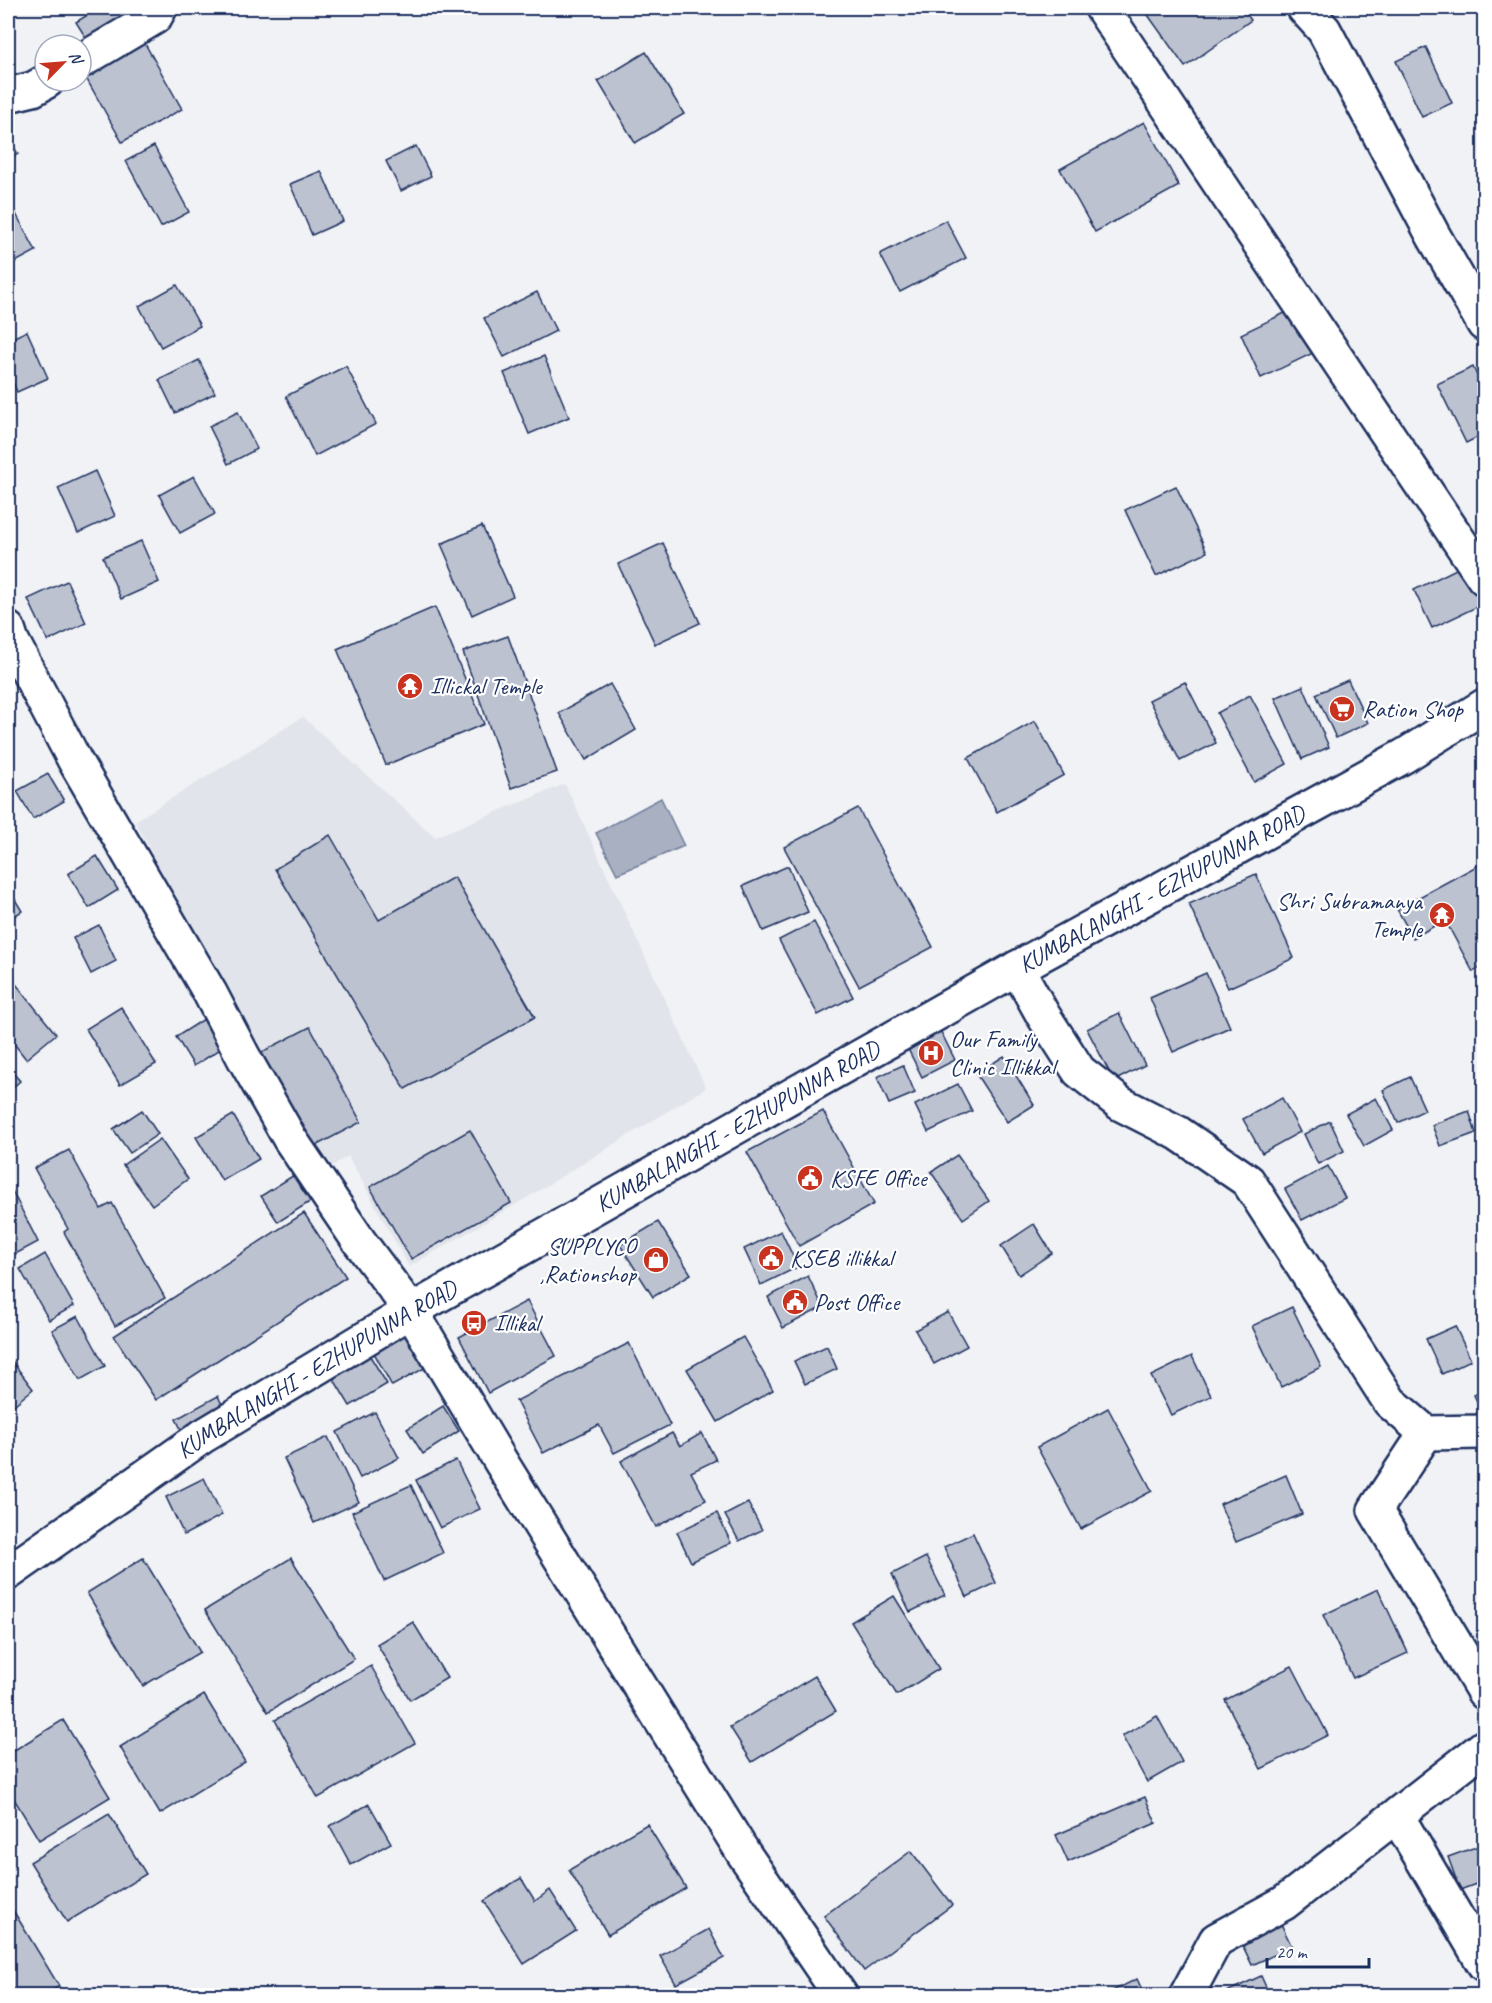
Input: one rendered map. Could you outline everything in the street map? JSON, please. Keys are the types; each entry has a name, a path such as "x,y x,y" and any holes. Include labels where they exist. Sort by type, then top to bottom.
{"street":[{"path":"93,54 155,17 160,8"},
{"path":"1102,8 1485,578"},
{"path":"1304,8 1324,30 1433,235 1485,324"},
{"path":"8,95 33,89"},
{"path":"8,628 17,651 75,761 210,993 290,1139 358,1241 411,1311 501,1462 744,1854 841,1995"},
{"name":"KUMBALANGHI - EZHUPUNNA ROAD","path":"8,1573 204,1436 411,1311 1017,968 1404,756 1485,706"},
{"path":"1017,968 1043,1015 1079,1071 1121,1104 1178,1133 1248,1180 1390,1402 1426,1432 1485,1431"},
{"path":"1426,1432 1375,1510 1485,1692"},
{"path":"1186,1995 1216,1940 1284,1903 1485,1747"},
{"path":"1396,1816 1485,1964"}],"shaded area":[{"path":"303,717 435,837 565,784 706,1088 409,1267 348,1156 319,1174 135,821"}],"water":[{"path":"661,798 684,846 617,874 596,833"}],"building":[{"path":"99,8 126,8 136,23 93,49 93,33 83,33 76,22"},
{"path":"1143,8 1242,8 1251,20 1185,67"},
{"path":"140,35 182,109 122,142 93,90 93,62"},
{"path":"1426,47 1452,103 1422,117 1396,61"},
{"path":"646,52 684,114 635,143 598,81"},
{"path":"1144,122 1179,186 1095,232 1060,169"},
{"path":"8,136 18,154 8,160"},
{"path":"154,146 189,212 161,227 126,161"},
{"path":"416,146 431,176 401,191 386,161"},
{"path":"321,171 343,221 312,235 290,184"},
{"path":"15,212 36,251 8,266 8,216"},
{"path":"946,220 966,258 900,292 880,254"},
{"path":"177,285 200,326 161,347 139,306"},
{"path":"537,292 556,331 504,357 484,318"},
{"path":"1291,310 1313,353 1261,378 1241,334"},
{"path":"27,331 48,378 17,392 8,370 8,340"},
{"path":"544,356 569,417 529,434 504,373"},
{"path":"199,360 215,393 175,413 159,380"},
{"path":"346,366 376,424 315,456 286,396"},
{"path":"1473,367 1484,391 1484,434 1466,443 1437,384"},
{"path":"238,412 257,449 228,464 209,426"},
{"path":"95,471 115,516 78,533 58,488"},
{"path":"194,476 215,514 180,533 159,495"},
{"path":"1176,486 1207,552 1156,576 1125,510"},
{"path":"482,526 513,596 472,615 441,544"},
{"path":"141,541 159,582 121,599 103,557"},
{"path":"663,543 700,623 655,644 618,564"},
{"path":"1464,565 1483,604 1432,628 1414,590"},
{"path":"67,581 86,623 48,641 28,599"},
{"name":"Illickal Temple","path":"435,607 484,724 386,765 337,649"},
{"path":"508,636 557,772 511,788 463,652"},
{"name":"Ration Shop","path":"1348,680 1368,723 1336,738 1316,694"},
{"path":"1185,682 1216,743 1180,761 1149,700"},
{"path":"610,684 636,730 586,760 559,713"},
{"path":"1303,686 1329,747 1302,759 1275,698"},
{"path":"1250,695 1287,764 1254,782 1217,713"},
{"path":"1035,721 1064,775 997,812 968,758"},
{"path":"48,774 64,801 33,819 17,791"},
{"path":"858,808 933,947 859,986 784,847"},
{"path":"330,835 379,920 454,877 535,1017 405,1089 275,869"},
{"path":"97,856 118,890 89,908 68,874"},
{"name":"Shri Subramanya Temple","path":"1484,862 1484,965 1473,972 1445,920 1413,938 1397,909"},
{"path":"788,866 808,912 763,931 743,886"},
{"path":"1256,874 1294,958 1228,988 1189,904"},
{"path":"8,888 22,911 8,920"},
{"path":"814,922 853,997 818,1015 779,940"},
{"path":"99,925 116,961 91,974 73,938"},
{"path":"1206,973 1230,1027 1173,1052 1150,998"},
{"path":"8,974 56,1034 26,1059 8,1036"},
{"path":"121,1007 156,1064 120,1085 86,1029"},
{"path":"1119,1013 1145,1065 1114,1081 1087,1029"},
{"path":"204,1019 222,1048 194,1066 176,1037"},
{"path":"310,1027 361,1122 306,1151 256,1055"},
{"name":"Our Family Clinic Illikkal","path":"940,1030 955,1060 922,1077 907,1047"},
{"path":"1004,1056 1034,1105 1007,1122 976,1074"},
{"path":"903,1065 915,1093 889,1104 877,1077"},
{"path":"8,1067 20,1081 8,1092"},
{"path":"1410,1077 1425,1110 1398,1123 1383,1090"},
{"path":"958,1084 972,1111 928,1132 915,1105"},
{"path":"1282,1098 1300,1132 1262,1153 1243,1119"},
{"path":"1376,1098 1393,1130 1364,1146 1346,1114"},
{"path":"142,1110 158,1134 130,1153 113,1129"},
{"name":"KSFE Office","path":"823,1111 874,1204 799,1246 747,1152"},
{"path":"1469,1111 1476,1133 1440,1146 1432,1125"},
{"path":"233,1115 259,1159 222,1181 196,1137"},
{"path":"1330,1121 1344,1151 1318,1164 1304,1134"},
{"path":"470,1130 511,1203 411,1259 370,1187"},
{"path":"160,1139 188,1179 152,1205 123,1165"},
{"path":"69,1150 101,1209 112,1203 165,1298 115,1326 64,1232 68,1229 34,1168"},
{"path":"957,1155 989,1201 963,1219 931,1172"},
{"path":"1328,1166 1345,1198 1302,1220 1285,1189"},
{"path":"302,1170 319,1196 278,1222 261,1196"},
{"path":"8,1183 38,1242 8,1258"},
{"path":"304,1213 346,1277 156,1400 114,1336"},
{"name":"SUPPLYCO ,Rationshop","path":"658,1222 691,1274 653,1297 620,1245"},
{"path":"1034,1224 1052,1253 1019,1275 1001,1246"},
{"name":"KSEB illikkal","path":"781,1231 798,1267 761,1285 744,1249"},
{"path":"45,1254 74,1306 49,1320 20,1269"},
{"name":"Post Office","path":"808,1276 823,1307 783,1328 768,1297"},
{"path":"527,1301 556,1356 488,1393 459,1337"},
{"path":"1292,1307 1321,1367 1281,1387 1252,1326"},
{"path":"948,1312 967,1346 934,1364 915,1330"},
{"path":"78,1316 105,1366 80,1380 52,1330"},
{"path":"1455,1326 1471,1360 1442,1374 1426,1339"},
{"path":"412,1328 432,1364 392,1386 372,1349"},
{"path":"743,1337 773,1390 718,1422 687,1369"},
{"path":"629,1343 670,1425 614,1453 599,1425 543,1453 516,1401"},
{"path":"827,1346 837,1369 805,1384 794,1361"},
{"path":"367,1351 387,1384 350,1406 330,1373"},
{"path":"8,1356 33,1389 8,1410"},
{"path":"1192,1356 1211,1396 1171,1415 1151,1376"},
{"path":"1484,1390 1484,1416 1474,1395"},
{"path":"218,1396 226,1413 184,1435 176,1419"},
{"path":"443,1406 459,1431 423,1454 407,1429"},
{"path":"1108,1408 1152,1491 1081,1529 1037,1447"},
{"path":"375,1412 399,1458 360,1478 337,1432"},
{"path":"672,1433 680,1446 702,1433 716,1460 691,1472 706,1500 656,1527 621,1461"},
{"path":"328,1437 359,1502 314,1523 284,1458"},
{"path":"456,1460 480,1509 440,1528 416,1480"},
{"path":"1286,1475 1302,1514 1236,1542 1220,1504"},
{"path":"204,1478 222,1515 184,1535 166,1497"},
{"path":"411,1485 443,1553 384,1581 352,1512"},
{"path":"748,1503 762,1530 739,1541 725,1515"},
{"path":"717,1513 731,1543 691,1562 677,1532"},
{"path":"973,1533 996,1583 967,1597 944,1547"},
{"path":"926,1557 945,1595 910,1612 892,1574"},
{"path":"143,1558 200,1652 143,1686 87,1593"},
{"path":"291,1558 354,1659 268,1712 205,1610"},
{"path":"1378,1589 1408,1653 1353,1678 1323,1615"},
{"path":"894,1596 939,1669 897,1695 851,1622"},
{"path":"413,1622 447,1678 410,1700 377,1644"},
{"path":"371,1666 415,1743 318,1798 275,1720"},
{"path":"1292,1666 1328,1735 1261,1769 1225,1700"},
{"path":"815,1676 836,1711 752,1762 730,1727"},
{"path":"204,1695 245,1762 160,1814 120,1747"},
{"path":"1157,1716 1182,1762 1147,1782 1122,1736"},
{"path":"63,1720 110,1797 39,1840 8,1789 8,1754"},
{"path":"1145,1797 1156,1823 1068,1862 1056,1835"},
{"path":"369,1804 391,1843 351,1865 330,1826"},
{"path":"109,1814 146,1874 67,1922 30,1862"},
{"path":"647,1824 686,1888 608,1935 569,1870"},
{"path":"1484,1844 1484,1881 1460,1890 1448,1857"},
{"path":"911,1851 952,1905 864,1971 824,1916"},
{"path":"521,1878 535,1901 550,1890 576,1931 524,1964 484,1901"},
{"path":"8,1902 59,1986 44,1996 17,1996 8,1981"},
{"path":"1281,1924 1292,1947 1252,1965 1241,1942"},
{"path":"709,1929 724,1958 676,1984 660,1956"},
{"path":"1261,1976 1270,1996 1220,1996 1220,1995"},
{"path":"1137,1979 1145,1996 1107,1996 1106,1994"}],"place":[{"name":"Illickal Temple","path":"410,686"},
{"name":"Ration Shop","path":"1342,709"},
{"name":"Shri Subramanya Temple","path":"1442,915"},
{"name":"Our Family Clinic Illikkal","path":"931,1053"},
{"name":"KSFE Office","path":"810,1178"},
{"name":"KSEB illikkal","path":"771,1258"},
{"name":"SUPPLYCO ,Rationshop","path":"656,1260"},
{"name":"Post Office","path":"795,1302"},
{"name":"Illikal","path":"474,1323"}]}
